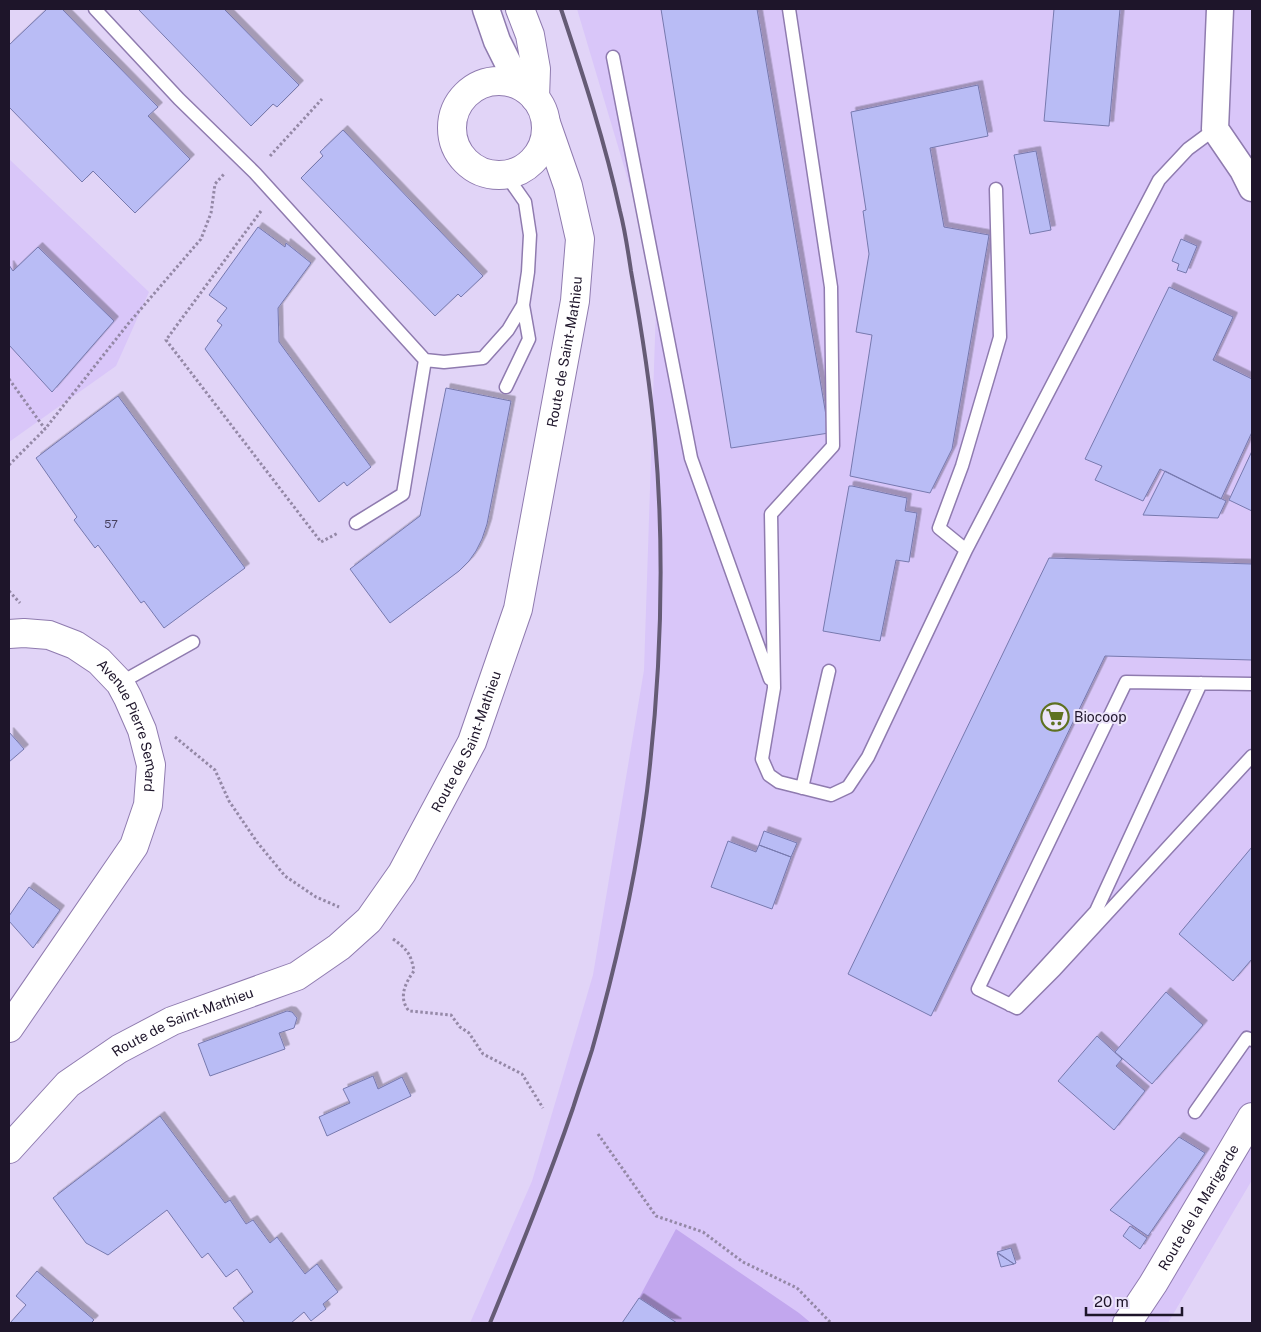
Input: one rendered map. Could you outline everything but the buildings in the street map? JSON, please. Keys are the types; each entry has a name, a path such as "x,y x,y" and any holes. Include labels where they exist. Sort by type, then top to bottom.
{"street":[{"path":"486,9 497,41 527,91 543,110 546,138 539,153 525,168 506,175 489,175 474,169 458,153 452,136 452,119 458,104 473,88 495,81 527,91"},
{"path":"520,9 530,35 536,69 527,91"},
{"path":"1220,9 1215,129 1243,170 1252,188"},
{"name":"Route de Saint-Mathieu","path":"9,1149 68,1084 119,1049 172,1021 297,976 339,947 369,920 402,873 472,742 518,609 575,301 580,239 568,186 546,124"},
{"name":"Avenue Pierre Semard","path":"9,634 48,635 75,644 100,661 120,684 132,706 142,730 150,765 148,805 134,846 9,1028"},
{"name":"Route de la Marigarde","path":"1127,1323 1153,1284 1252,1117"}],"lane":[{"path":"95,9 179,99 255,173 425,360 444,362 483,358 508,330 523,305"},
{"path":"789,9 831,287 833,446 771,514 774,688 762,759 769,775 779,782 831,795 848,787 868,757 966,550 1159,180 1188,149 1215,129"},
{"path":"613,57 691,458 774,688"},
{"path":"506,175 525,202 530,235 528,272 523,305 530,339 506,387"},
{"path":"966,550 940,528 962,466 1000,337 996,189"},
{"path":"356,523 403,494 425,360"},
{"path":"120,684 193,642"},
{"path":"802,788 829,671"},
{"path":"1252,684 1126,682 978,989 1018,1008 1252,756"},
{"path":"1010,1005 1096,912 1201,683"},
{"path":"1195,1112 1247,1038 1252,1040"}],"path":[{"path":"255,173 322,99"},
{"path":"9,465 45,430 128,324 201,239 211,214 215,184 239,157"},
{"path":"262,210 166,340 321,542"},
{"path":"9,379 45,430"},
{"path":"196,754 215,770 229,801 257,842 286,876 316,897 343,908"},
{"path":"392,937 406,949 412,958 414,971 408,979 403,993 404,1005 409,1011 451,1015 460,1027 469,1033 483,1054 522,1074 543,1108"},
{"path":"598,1134 656,1216 703,1232 743,1262 797,1288 831,1323"}],"shaded area":[{"path":"577,9 1252,9 1252,1180 1168,1323 470,1323 532,1181 593,975 644,670 657,277"},
{"path":"9,159 149,292 116,366 9,442"},
{"path":"676,1229 811,1323 677,1323 639,1298"}],"railway":[{"path":"490,1323 533,1216 573,1108 592,1050 631,889 647,791 656,703 660,615 660,527 653,418 645,354 625,233 608,160 561,9"}],"place":[{"name":"Biocoop","path":"1055,717"}]}
